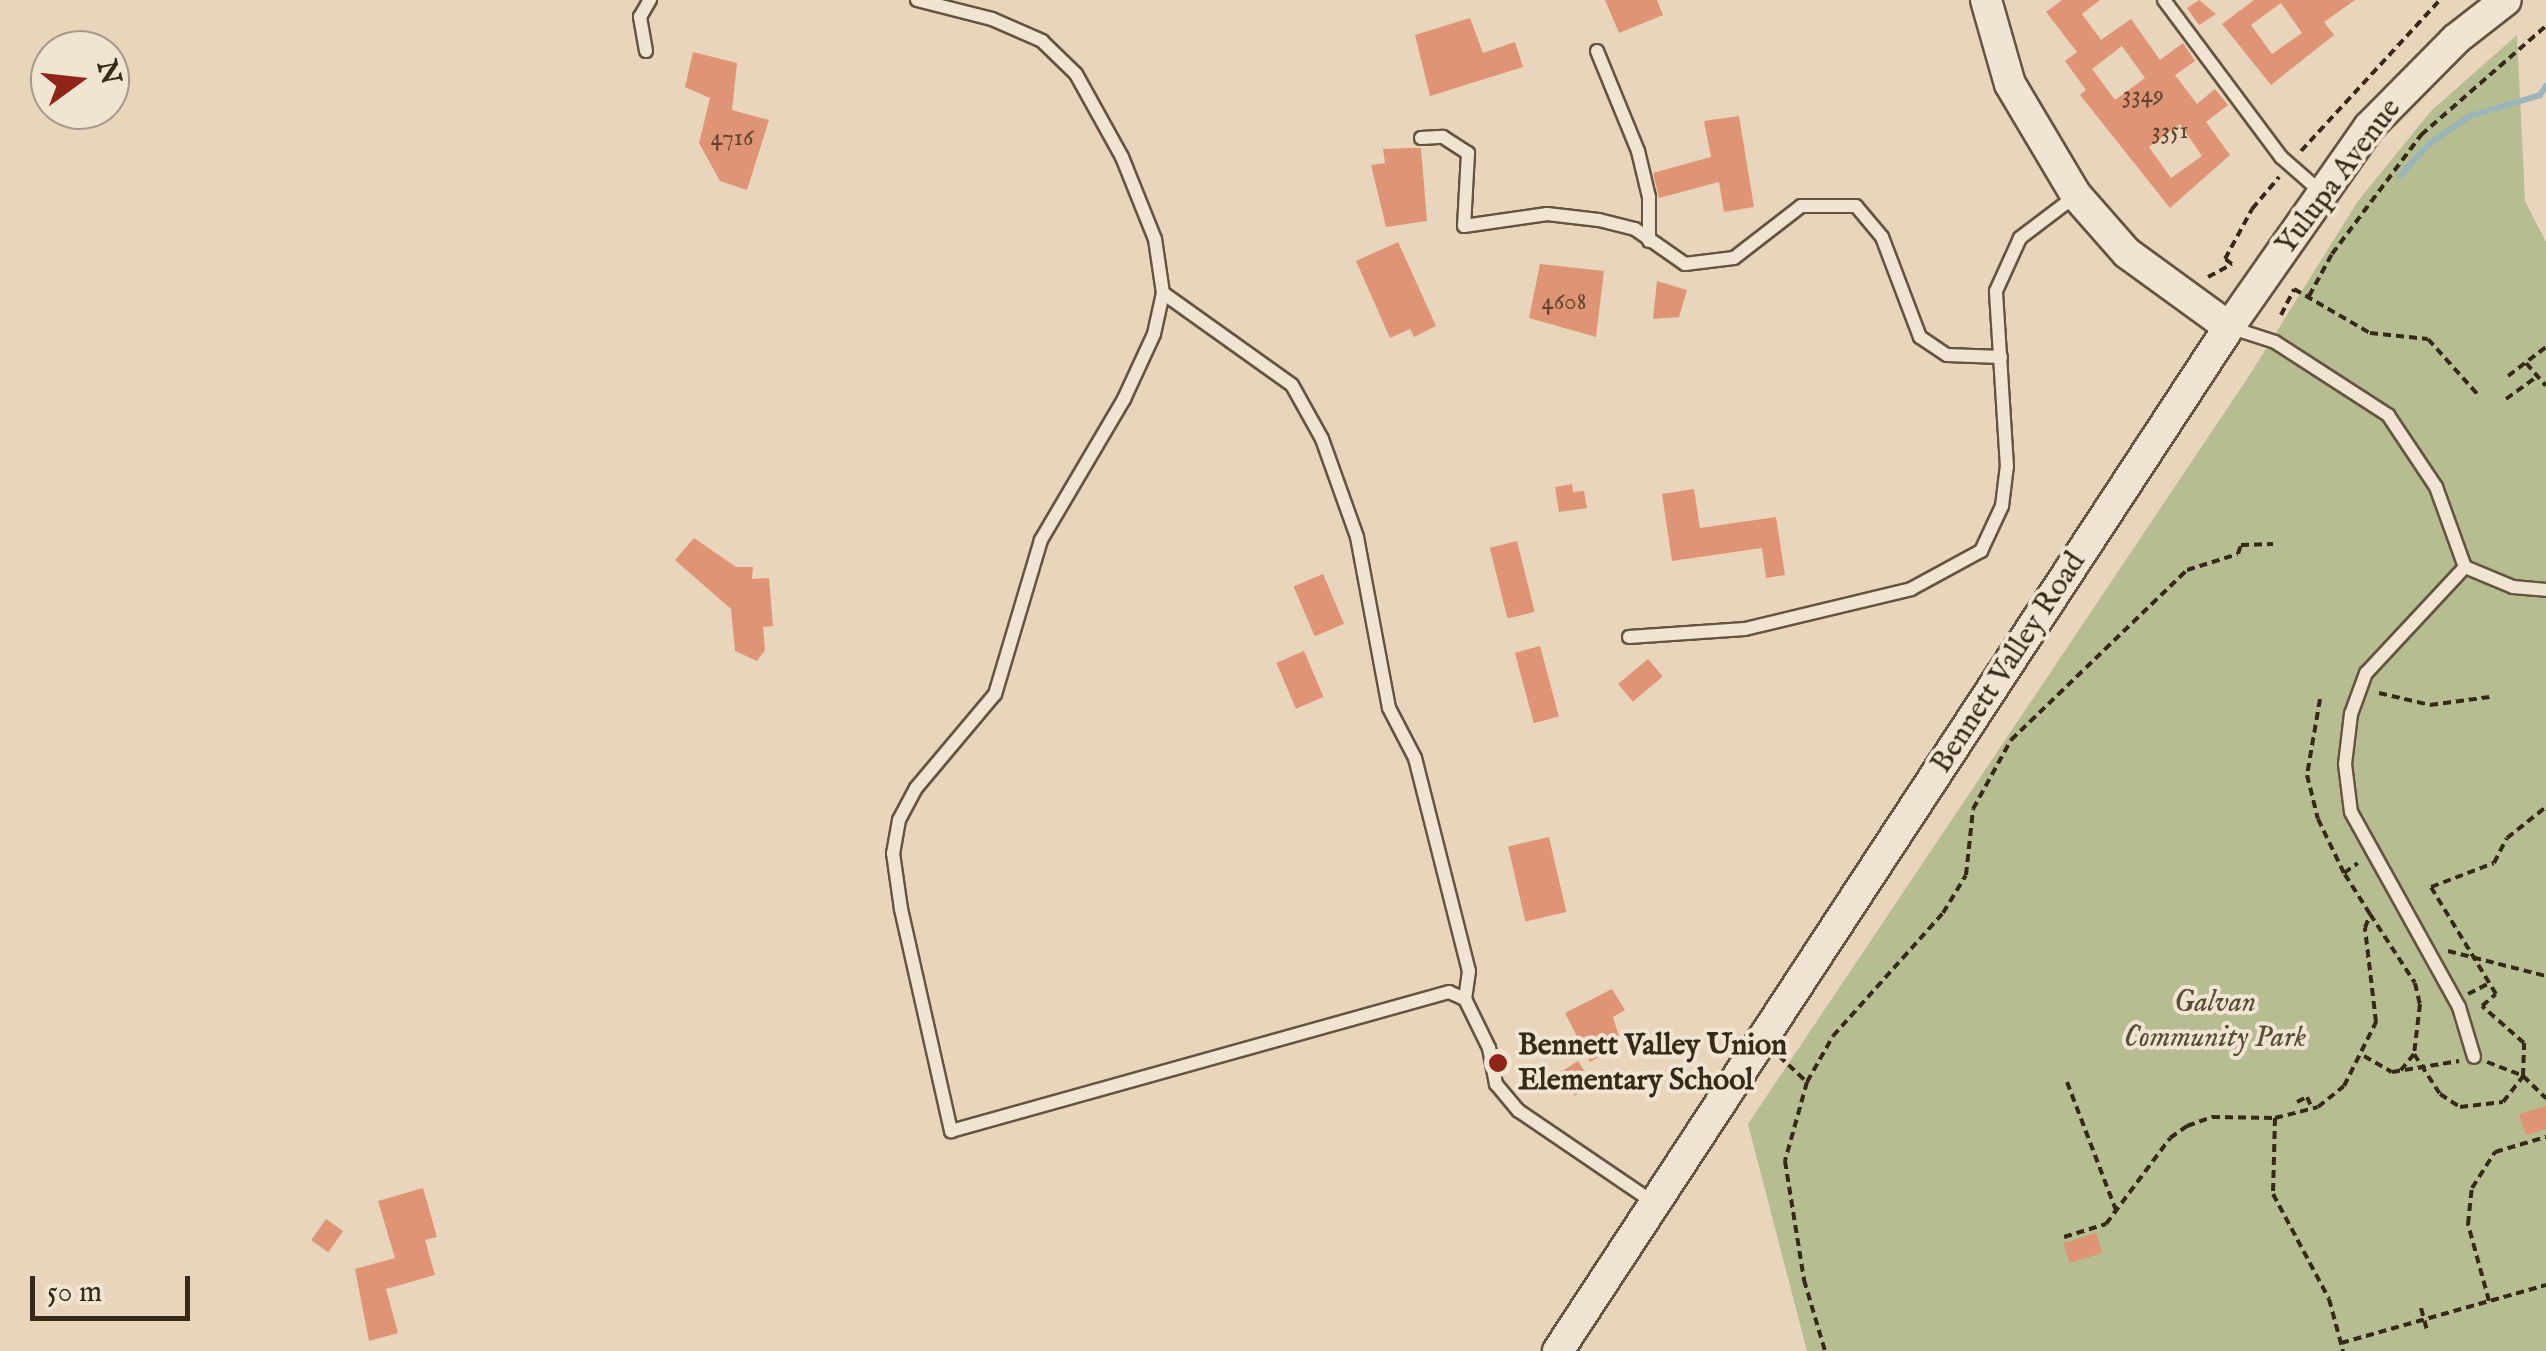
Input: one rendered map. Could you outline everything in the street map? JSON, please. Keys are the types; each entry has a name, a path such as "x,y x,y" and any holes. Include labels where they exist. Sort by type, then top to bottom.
{"street":[{"path":"1986,0 2010,84 2076,196 2127,253 2229,327"},
{"name":"Yulupa Avenue","path":"2229,327 2369,127 2456,39 2506,0"},
{"name":"Bennett Valley Road","path":"1558,1351 2229,327"}],"lane":[{"path":"646,51 640,17 650,0"},
{"path":"917,0 992,19 1042,41 1076,74 1129,174 1154,238 1162,293 1154,334 1124,399 1041,540 995,694 916,788 899,820 893,853 901,909 951,1131 1449,992 1465,999"},
{"path":"2164,0 2289,164 2322,194"},
{"path":"1597,51 1638,152 1650,197 1649,241"},
{"path":"1421,138 1443,137 1468,153 1464,226 1547,214 1635,229 1685,264 1711,264 1734,258 1801,206 1856,206 1882,237 1920,337 1947,355 2002,357"},
{"path":"1629,637 1746,629 1911,589 1969,562 1991,537 2002,506 2008,420 1996,291 2020,238 2076,196"},
{"path":"1162,293 1292,385 1322,439 1357,537 1389,708 1415,758 1469,971 1465,999 1489,1048 1496,1084 1519,1112 1653,1202"},
{"path":"2229,327 2274,342 2388,415 2436,487 2465,567 2514,587 2546,590"},
{"path":"2465,567 2366,672 2345,764 2350,812 2370,854 2428,947 2455,1000 2474,1057"}],"path":[{"path":"2208,277 2232,264 2225,260 2252,209 2342,99 2440,0"},
{"path":"2309,296 2332,254 2422,135 2546,26"},
{"path":"2281,315 2294,289 2370,333 2428,340 2480,398"},
{"path":"2508,376 2546,347"},
{"path":"2526,363 2546,386"},
{"path":"2506,399 2538,376"},
{"path":"1824,1351 1804,1280 1785,1161 1807,1082 1833,1036 1943,913 1966,875 1973,810 2011,740 2187,570 2238,554 2241,545 2273,544"},
{"path":"2366,672 2378,693 2396,702 2430,705 2488,697"},
{"path":"2320,699 2307,775 2344,873 2415,982 2420,1004 2414,1054 2399,1072"},
{"path":"2432,887 2494,863 2507,838 2546,806"},
{"path":"2344,873 2370,854"},
{"path":"2064,1237 2117,1213 2153,1159 2188,1126 2212,1117 2275,1118 2312,1108 2344,1086 2363,1055 2376,1022 2365,928 2370,914"},
{"path":"2428,947 2546,976"},
{"path":"2455,1000 2490,982"},
{"path":"1760,1039 1807,1082"},
{"path":"2414,1054 2425,1070"},
{"path":"2363,1055 2399,1072 2425,1070 2474,1057 2523,1076 2546,1098"},
{"path":"2068,1082 2117,1213"},
{"path":"2298,1102 2306,1097 2312,1108"},
{"path":"2275,1118 2273,1194 2323,1286 2342,1351"},
{"path":"2489,1301 2468,1224 2472,1188 2495,1152 2546,1138"},
{"path":"2341,1343 2546,1286"},
{"path":"2422,1308 2427,1330"}],"green space":[{"name":"Galvan Community Park","path":"2517,35 2525,201 2546,242 2546,1351 1807,1351 1748,1124 2249,376 2358,201 2431,111"}],"building":[{"path":"1605,0 1657,0 1663,15 1619,33"},
{"path":"2062,0 2100,0 2082,14 2101,40 2131,19 2160,60 2183,43 2195,61 2175,75 2197,104 2215,89 2228,105 2206,122 2230,155 2170,208 2080,95 2086,90 2065,61 2077,52 2046,12","holes":["2122,46 2145,78 2115,100 2092,69","2180,124 2202,156 2171,178 2149,147"]},
{"path":"2199,0 2216,14 2199,25 2187,8"},
{"path":"2254,0 2355,0 2324,22 2334,35 2271,85 2222,24","holes":["2281,3 2302,33 2272,54 2251,25"]},
{"path":"1470,18 1483,53 1515,42 1523,67 1430,96 1415,35"},
{"path":"693,52 737,63 732,110 769,120 747,190 720,181 699,143 710,98 685,87"},
{"path":"1739,116 1754,207 1724,212 1719,182 1659,198 1653,173 1711,157 1704,121"},
{"path":"1421,148 1427,221 1386,227 1371,165 1385,163 1383,149"},
{"path":"1398,242 1436,326 1414,337 1410,329 1390,338 1356,261"},
{"path":"1540,264 1604,271 1596,337 1529,318"},
{"path":"1657,281 1687,290 1679,317 1653,319"},
{"path":"1572,484 1573,492 1584,491 1587,508 1559,512 1555,487"},
{"path":"1694,489 1700,528 1776,517 1785,575 1766,578 1762,548 1672,561 1662,494"},
{"path":"694,538 736,567 753,567 752,579 769,578 773,626 763,627 765,650 757,661 735,651 731,609 675,560"},
{"path":"1517,541 1535,612 1507,619 1490,548"},
{"path":"1323,574 1344,624 1315,636 1294,587"},
{"path":"1540,646 1559,717 1534,723 1515,653"},
{"path":"1304,651 1324,697 1296,709 1276,663"},
{"path":"1648,659 1663,677 1633,702 1618,684"},
{"path":"1549,837 1566,912 1525,921 1508,846"},
{"path":"1612,989 1625,1010 1613,1017 1621,1043 1590,1062 1565,1013"},
{"path":"1578,1061 1593,1085 1575,1096 1560,1072"},
{"path":"2546,1106 2546,1129 2526,1135 2519,1114"},
{"path":"423,1188 437,1237 425,1240 435,1275 386,1289 398,1333 369,1341 355,1269 395,1258 378,1201"},
{"path":"326,1219 343,1231 328,1252 311,1240"},
{"path":"2096,1233 2102,1253 2070,1263 2063,1243"}],"waterway":[{"path":"2400,176 2430,143 2470,116 2540,95 2546,86"}],"place":[{"name":"Bennett Valley Union Elementary School","path":"1498,1063"}]}
